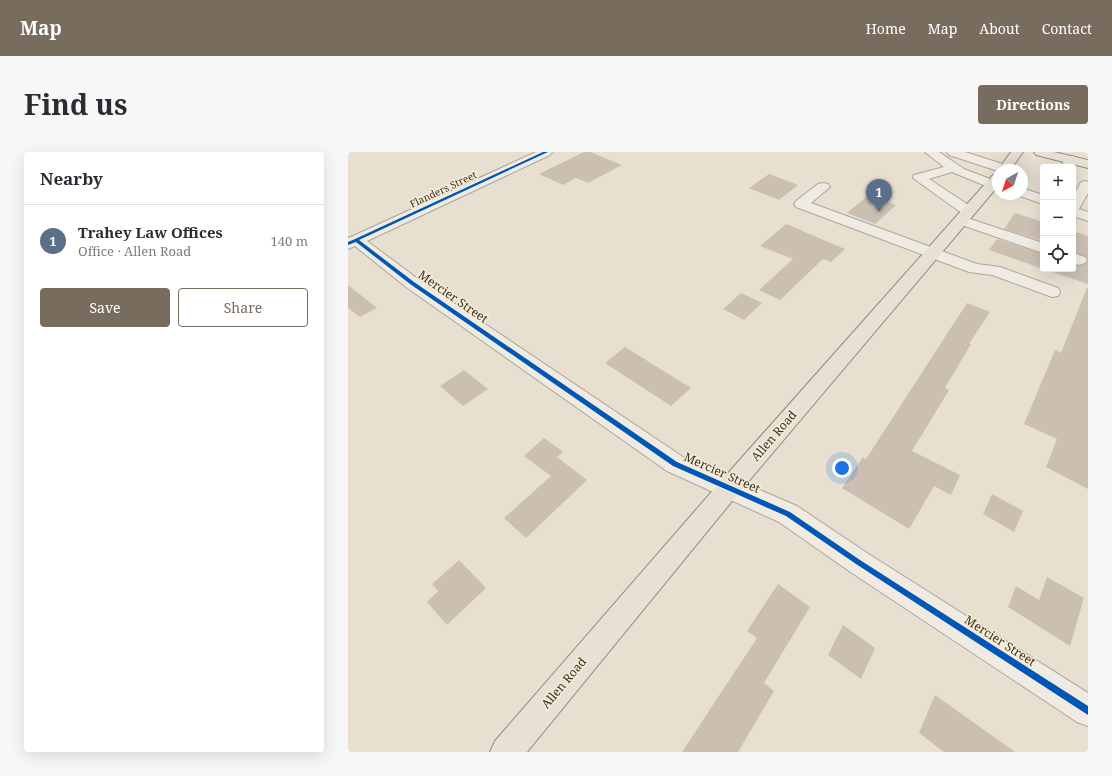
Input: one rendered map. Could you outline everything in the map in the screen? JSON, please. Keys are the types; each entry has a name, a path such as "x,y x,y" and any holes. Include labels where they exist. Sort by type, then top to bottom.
{"main road":[{"name":"Allen Road","path":"1009,164 1018,152"},
{"path":"1040,152 1068,164"},
{"path":"1076,164 1088,164"},
{"name":"Allen Road","path":"506,752 964,215 992,185"}],"street":[{"name":"Flanders Street","path":"352,242 546,152"},
{"path":"931,152 960,172 992,177"},
{"path":"953,152 992,174"},
{"path":"954,168 919,178 964,215 1040,247"},
{"path":"1076,183 1087,186 1076,203"},
{"path":"823,187 801,204 932,254 975,269 994,270 1052,292"},
{"path":"1028,194 1040,197"},
{"path":"1076,212 1088,217"},
{"name":"Mercier Street","path":"352,242 675,464 788,514 858,562 1088,711"}],"building":[{"path":"584,152 590,152 622,165 588,183 576,178 563,185 539,174"},
{"path":"769,174 798,185 779,200 749,188"},
{"path":"869,195 896,205 875,224 847,213"},
{"path":"1015,213 1040,221 1040,240 1004,229"},
{"path":"786,224 845,249 831,262 823,259 780,300 759,290 793,259 760,246"},
{"path":"1076,232 1088,236 1088,259 1085,256 1076,253"},
{"path":"997,239 1040,253 1040,268 989,250"},
{"path":"1088,261 1088,284 1053,272 1076,272 1076,266 1085,264"},
{"path":"348,285 377,308 360,317 348,308"},
{"path":"1087,288 1088,489 1046,467 1057,439 1024,424 1055,350 1061,353"},
{"path":"741,293 762,303 744,320 723,309"},
{"path":"967,303 990,312 969,344 971,344 945,388 949,390 912,451 960,475 951,495 934,486 909,529 842,488 863,457 866,459"},
{"path":"625,347 691,388 671,406 605,363"},
{"path":"464,370 488,389 463,406 440,386"},
{"path":"544,438 563,452 557,457 587,480 526,538 504,518 551,476 524,456"},
{"path":"992,494 1023,511 1014,532 983,514"},
{"path":"459,560 486,588 447,625 427,602 438,591 432,584"},
{"path":"1047,577 1084,598 1070,646 1008,607 1016,586 1039,600"},
{"path":"778,584 810,607 764,683 774,691 738,752 682,752 757,638 747,631"},
{"path":"843,625 875,648 861,679 828,655"},
{"path":"935,695 1015,752 944,752 919,733"}],"cycle path":[{"path":"348,244 546,152"},
{"path":"356,240 412,283 675,464 788,514 858,562 1088,711"}],"place":[{"name":"Trahey Law Offices","path":"879,212"}]}
